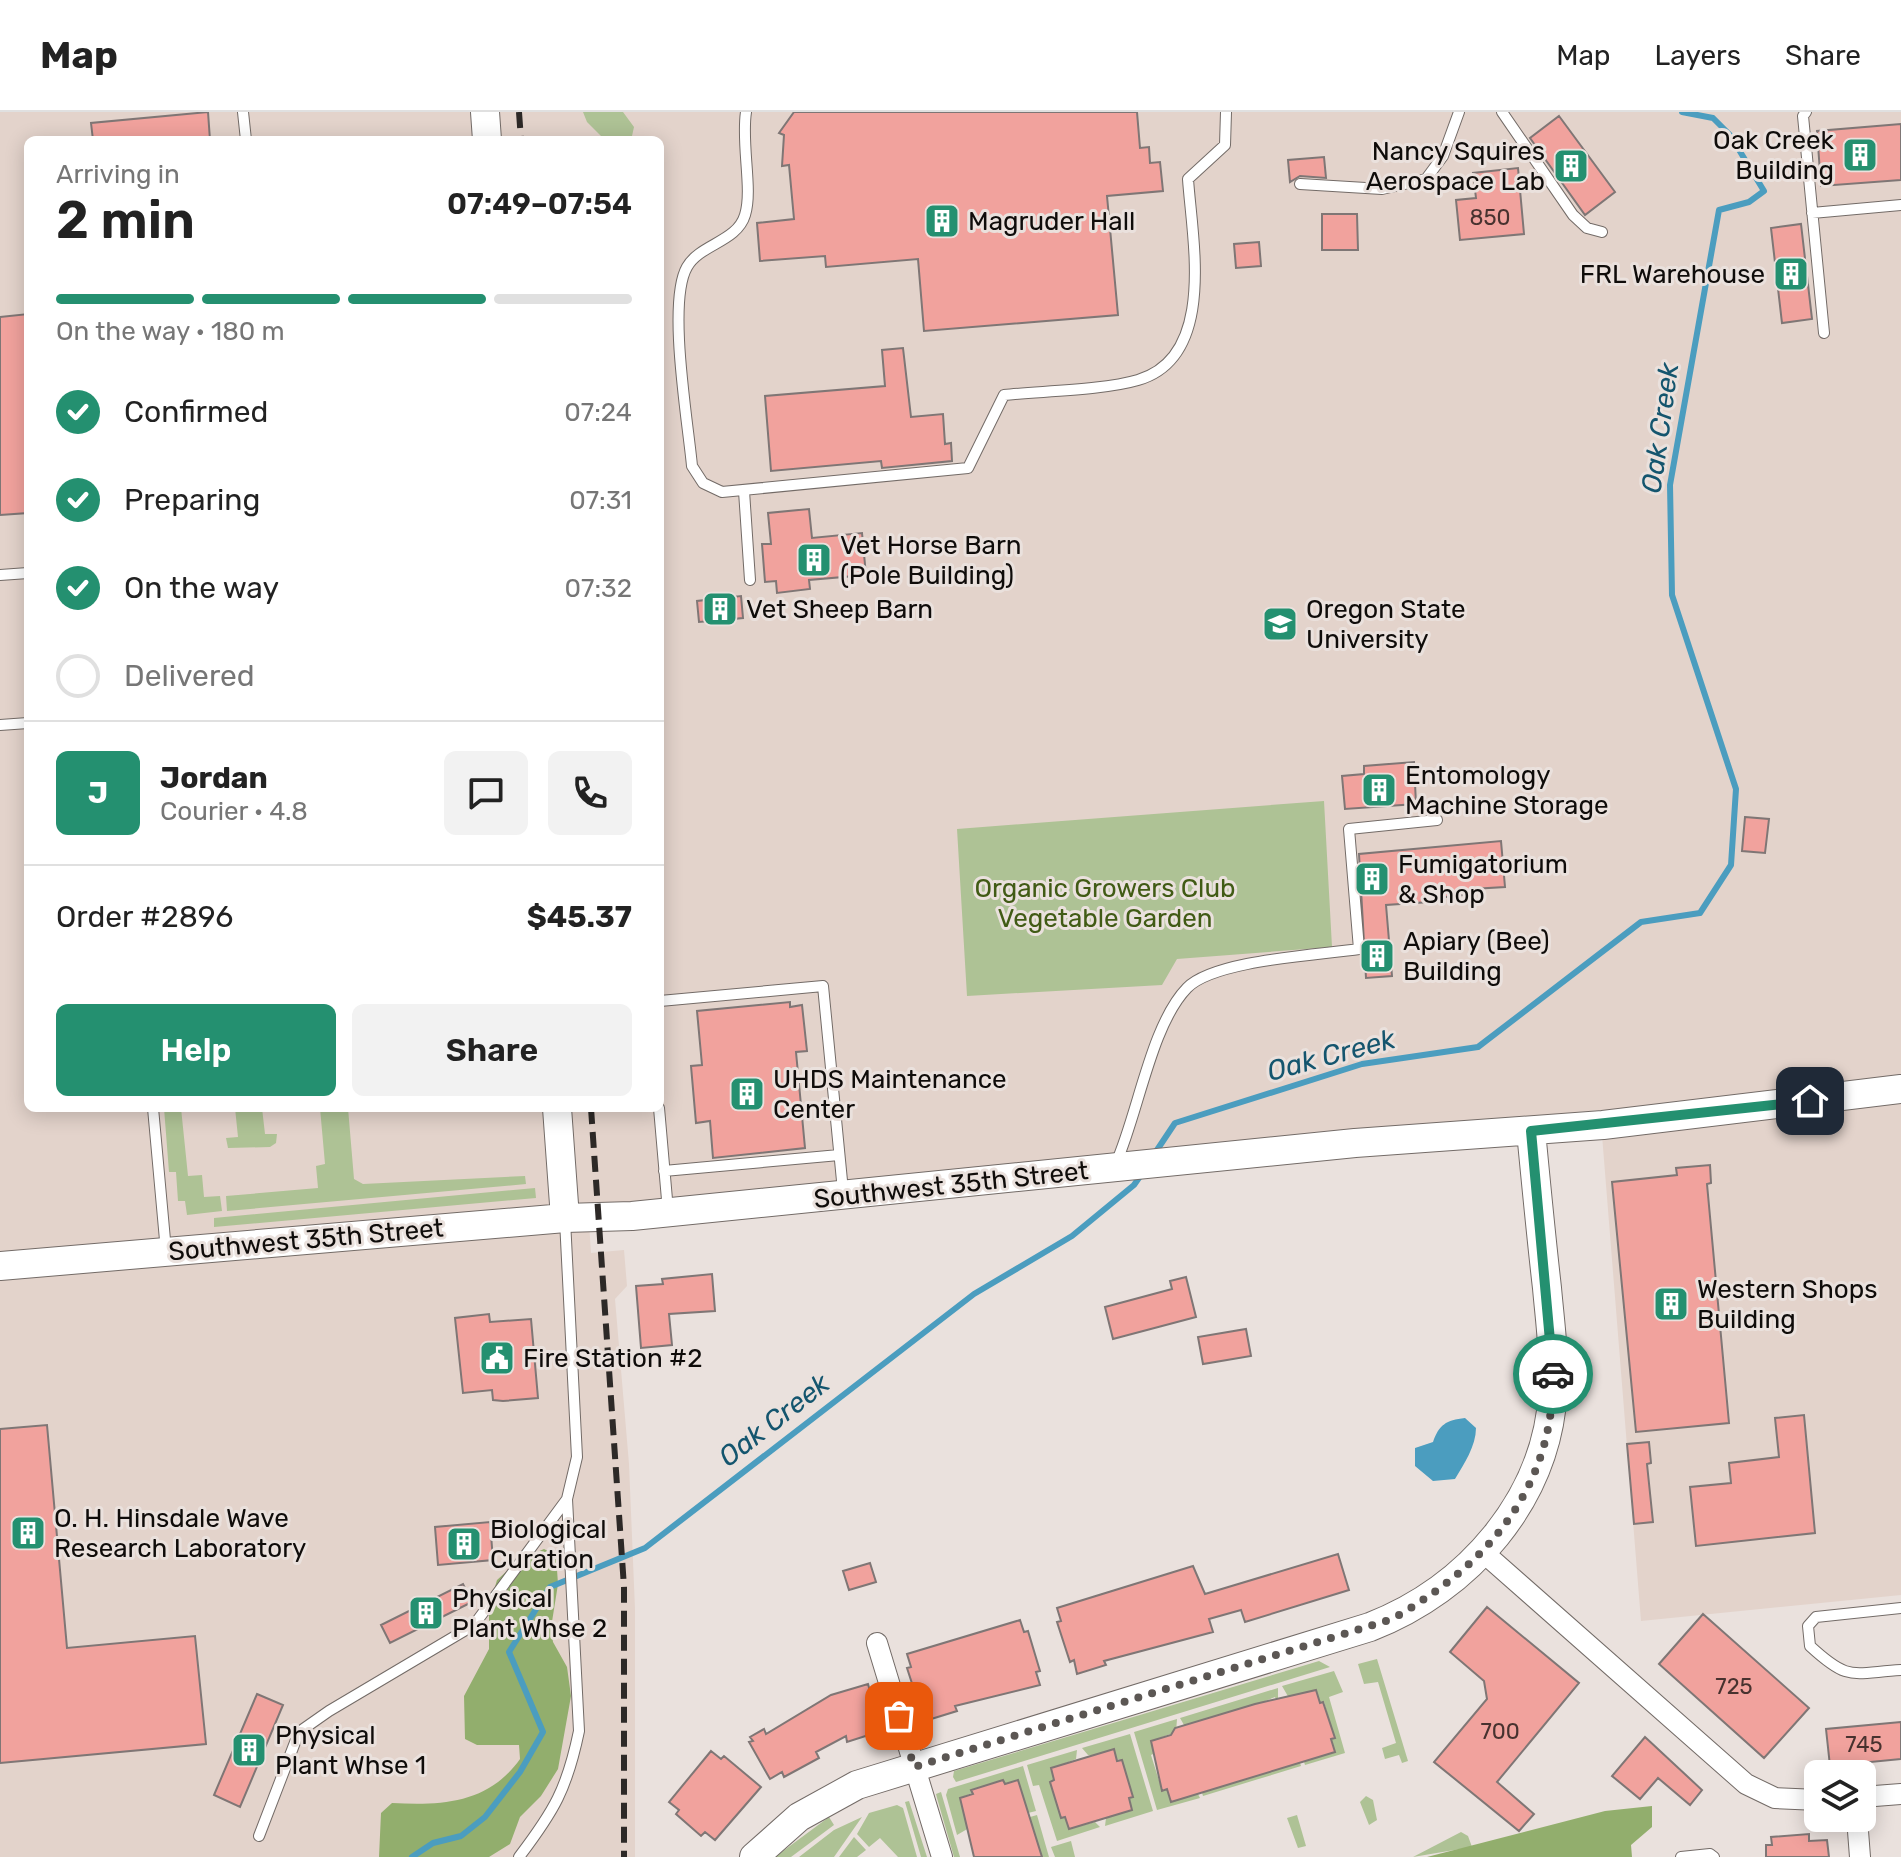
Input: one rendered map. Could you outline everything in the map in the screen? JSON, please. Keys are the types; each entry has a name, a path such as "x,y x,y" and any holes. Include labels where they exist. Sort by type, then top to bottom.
{"main road":[{"path":"485,112 487,136"},
{"name":"Southwest 35th Street","path":"0,1266 565,1218 668,1213 1355,1143 1531,1131 1901,1089"},
{"path":"557,1112 565,1218"},
{"path":"754,1857 799,1817 831,1797 914,1767 1370,1627 1433,1596 1484,1553 1516,1508 1538,1464 1553,1393 1553,1351 1531,1131"}],"street":[{"path":"1484,1553 1746,1784 1775,1798 1804,1799"},
{"path":"877,1643 942,1857"},
{"path":"1876,1796 1901,1794"},
{"path":"1858,1832 1860,1857"}],"lane":[{"path":"243,112 246,136"},
{"path":"746,112 742,133 745,214 732,232 688,264 678,304 692,466 703,483 722,492 968,468 1004,395 1138,380 1160,370 1183,343 1193,312 1188,179 1225,145 1226,112"},
{"path":"1300,184 1382,189 1426,179 1443,156 1459,112"},
{"path":"1502,112 1573,215 1587,228 1602,232"},
{"path":"1806,112 1803,116 1824,333"},
{"path":"1812,213 1901,205"},
{"path":"744,491 750,580"},
{"path":"0,575 24,573"},
{"path":"0,725 24,723"},
{"path":"1122,1168 1128,1137 1164,1027 1187,987 1227,969 1359,949 1349,829 1437,820"},
{"path":"664,1001 823,986 844,1196"},
{"path":"153,1112 166,1253"},
{"path":"659,1112 668,1213"},
{"path":"664,1171 839,1155"},
{"path":"519,1857 554,1811 572,1766 579,1731 567,1499 577,1457 565,1218"},
{"path":"259,1836 299,1732 474,1625 567,1499"},
{"path":"1901,1608 1816,1617 1808,1626 1810,1646 1836,1670 1845,1673 1901,1670"},
{"path":"1681,1857 1710,1854 1714,1857"}],"shaded area":[{"name":"Oregon State University","path":"0,112 1901,112 1901,1595 1641,1621 1600,1110 588,1208 591,1253 624,1250 627,1286 615,1299 629,1464 635,1609 635,1857 0,1857"}],"green space":[{"path":"583,112 623,112 634,127 632,136 601,136 587,122"},
{"name":"Organic Growers Club Vegetable Garden","path":"1324,801 1332,947 1177,959 1162,985 967,996 957,829"},
{"path":"164,1112 181,1112 188,1176 202,1175 204,1197 220,1196 222,1211 187,1215 185,1201 178,1201 176,1172 169,1172"},
{"path":"235,1112 262,1112 265,1134 277,1134 276,1143 270,1147 228,1148 226,1138 238,1137"},
{"path":"320,1112 348,1112 354,1179 363,1184 525,1176 526,1184 227,1211 226,1196 318,1188 316,1166 325,1164"},
{"path":"535,1188 536,1198 214,1227 214,1218"},
{"path":"544,1549 556,1555 558,1584 551,1628 553,1642 567,1667 571,1696 558,1769 541,1796 520,1817 510,1844 489,1857 379,1857 381,1813 392,1803 429,1804 463,1799 494,1785 520,1759 519,1745 477,1745 465,1739 464,1696 489,1649 489,1607 497,1580 519,1560"},
{"path":"1377,1659 1408,1761 1402,1763 1399,1755 1385,1759 1382,1748 1396,1743 1378,1682 1364,1684 1358,1664"},
{"path":"1319,1661 1330,1667 956,1782 953,1777 954,1771"},
{"path":"1334,1671 1343,1692 1329,1697 1345,1753 1305,1765 1300,1749 1335,1751 1324,1702 1289,1698 1282,1686"},
{"path":"1278,1688 1278,1704 1275,1697 1188,1732 1180,1718"},
{"path":"1177,1719 1176,1732 1151,1741 1155,1753 1151,1755 1162,1790 1167,1789 1171,1802 1198,1794 1200,1798 1157,1810 1134,1732"},
{"path":"1130,1734 1153,1811 1105,1826 1106,1818 1132,1810 1122,1760 1088,1755 1082,1748"},
{"path":"1077,1750 1076,1759 1051,1769 1054,1780 1050,1782 1061,1817 1065,1817 1069,1829 1095,1822 1100,1827 1057,1841 1039,1785 1033,1786 1027,1765"},
{"path":"1296,1750 1301,1766 1203,1796 1198,1780 1255,1776 1296,1764"},
{"path":"1023,1766 1036,1811 1028,1813 1018,1780 1005,1784 1003,1780 960,1798 969,1828 957,1835 946,1795 948,1789"},
{"path":"941,1792 960,1857 954,1857 936,1794"},
{"path":"1366,1796 1373,1800 1377,1820 1369,1825 1360,1802"},
{"path":"909,1801 927,1857 921,1857 905,1802"},
{"path":"897,1805 903,1808 917,1857 898,1857 880,1838 869,1847 857,1834 869,1813"},
{"path":"1652,1806 1652,1827 1631,1845 1632,1857 1427,1857 1605,1811"},
{"path":"1037,1815 1049,1857 1042,1857 1031,1822 1016,1821"},
{"path":"1297,1815 1306,1846 1298,1848 1287,1818"},
{"path":"829,1817 834,1825 791,1857 775,1857"},
{"path":"862,1817 834,1857 799,1857 834,1830"},
{"path":"1461,1832 1468,1836 1472,1847 1413,1857"},
{"path":"854,1837 866,1850 857,1857 839,1857"},
{"path":"1071,1841 1075,1857 1055,1857 1051,1847"}],"water":[{"path":"1465,1418 1476,1428 1469,1455 1455,1479 1433,1481 1415,1466 1415,1448 1433,1442 1444,1424"}],"building":[{"path":"208,112 210,136 93,136 91,123"},
{"name":"Magruder Hall","path":"794,112 1137,112 1140,148 1149,147 1150,163 1160,162 1163,191 1107,196 1118,315 924,331 918,259 826,267 825,256 760,261 757,223 794,219 789,165 782,166 784,135 779,133"},
{"name":"Nancy Squires Aerospace Lab","path":"1559,116 1615,192 1585,215 1530,138"},
{"name":"Oak Creek Building","path":"1901,124 1901,180 1821,186 1817,131"},
{"path":"1324,157 1326,178 1300,176 1290,182 1288,160"},
{"path":"1518,168 1524,234 1460,240 1456,200 1476,198 1473,173"},
{"path":"1322,214 1357,214 1358,250 1322,250"},
{"name":"FRL Warehouse","path":"1801,224 1812,319 1782,323 1771,228"},
{"path":"1259,242 1261,266 1236,268 1234,244"},
{"path":"24,314 24,513 0,515 0,317"},
{"path":"903,348 911,417 943,414 945,444 951,443 952,461 882,468 881,461 771,471 765,396 885,386 882,350"},
{"name":"Vet Horse Barn (Pole Building)","path":"809,509 812,538 862,533 866,575 809,580 810,589 777,593 776,581 765,582 762,544 771,544 768,513"},
{"name":"Vet Sheep Barn","path":"741,596 743,618 699,622 697,601"},
{"name":"Entomology Machine Storage","path":"1414,762 1416,804 1345,809 1342,776 1364,774 1364,766"},
{"path":"1745,817 1769,819 1765,853 1742,851"},
{"path":"1501,841 1505,887 1472,889 1472,894 1428,899 1429,902 1386,905 1392,976 1366,978 1359,854"},
{"name":"UHDS Maintenance Center","path":"790,1002 790,1007 802,1005 807,1051 796,1052 805,1148 713,1158 710,1121 696,1123 691,1066 702,1065 697,1011"},
{"name":"Western Shops Building","path":"1710,1165 1711,1183 1707,1184 1729,1423 1636,1432 1612,1182 1677,1175 1676,1168"},
{"path":"712,1274 715,1311 669,1314 672,1345 641,1348 636,1286 663,1284 662,1279"},
{"path":"1186,1277 1196,1317 1113,1339 1105,1307 1172,1289 1170,1281"},
{"name":"Fire Station #2","path":"489,1314 490,1322 531,1319 538,1398 503,1401 493,1400 492,1390 463,1393 455,1318"},
{"path":"1246,1329 1251,1356 1203,1364 1198,1337"},
{"path":"1804,1415 1815,1533 1696,1546 1690,1487 1731,1483 1729,1463 1779,1457 1775,1418"},
{"name":"O. H. Hinsdale Wave Research Laboratory","path":"47,1425 67,1648 195,1636 206,1744 0,1763 0,1429"},
{"path":"1649,1442 1651,1463 1647,1464 1653,1522 1634,1524 1627,1444"},
{"name":"Biological Curation","path":"490,1522 493,1560 438,1565 435,1527"},
{"path":"1338,1554 1349,1590 1245,1622 1241,1610 1209,1619 1213,1632 1104,1661 1106,1665 1077,1674 1057,1622 1061,1621 1057,1608 1193,1566 1205,1594"},
{"path":"870,1563 876,1582 849,1590 843,1571"},
{"name":"Physical Plant Whse 2","path":"463,1584 472,1602 390,1643 381,1625"},
{"path":"1487,1607 1579,1683 1497,1782 1534,1814 1519,1831 1434,1762 1487,1699 1484,1681 1450,1652"},
{"path":"1703,1614 1809,1708 1764,1758 1659,1664"},
{"path":"1020,1620 1024,1632 1028,1631 1040,1671 1036,1672 1040,1685 955,1706 957,1711 928,1720 923,1707 920,1708 907,1668 911,1667 907,1654"},
{"path":"868,1684 881,1731 847,1742 846,1736 816,1752 819,1758 784,1777 782,1772 770,1779 749,1742 753,1741 750,1737 764,1729 766,1734 831,1695"},
{"path":"1316,1690 1335,1738 1331,1739 1335,1752 1171,1802 1167,1789 1162,1791 1151,1741 1171,1735 1175,1728"},
{"name":"Physical Plant Whse 1","path":"257,1694 283,1705 240,1807 214,1795"},
{"path":"1901,1722 1901,1759 1829,1760 1826,1729"},
{"path":"1645,1737 1702,1790 1690,1805 1658,1778 1640,1799 1612,1776"},
{"path":"1114,1749 1117,1761 1122,1760 1133,1797 1129,1798 1132,1810 1069,1829 1065,1817 1061,1818 1050,1782 1054,1780 1051,1768"},
{"path":"711,1751 721,1759 724,1756 761,1787 715,1840 705,1832 701,1836 676,1814 679,1810 669,1802"},
{"path":"1003,1780 1005,1784 1018,1780 1042,1857 974,1857 960,1798 973,1794 971,1790"},
{"path":"1809,1834 1809,1841 1827,1840 1829,1857 1766,1857 1766,1845 1772,1845 1771,1837"}],"waterway":[{"name":"Oak Creek","path":"1155,1153 1175,1123 1362,1064 1478,1047 1641,922 1700,913 1731,865 1736,789 1672,595 1670,485 1719,210 1749,202 1764,191 1730,135 1713,118 1682,112"},
{"name":"Oak Creek","path":"412,1857 433,1843 461,1836 485,1817 520,1772 543,1732 509,1652 550,1587 645,1548 974,1294 1072,1236 1134,1185 1143,1172"}],"railway":[{"path":"519,112 521,136"},
{"path":"591,1112 624,1587 624,1857"}],"way so far":[{"path":"899,1716 914,1767 1392,1619 1433,1596 1484,1553 1516,1508 1538,1464 1548,1426 1553,1374"}],"place":[{"name":"Oak Creek Building","path":"1860,155"},
{"name":"Nancy Squires Aerospace Lab","path":"1571,166"},
{"name":"Magruder Hall","path":"942,221"},
{"name":"FRL Warehouse","path":"1791,274"},
{"name":"Vet Horse Barn (Pole Building)","path":"814,560"},
{"name":"Vet Sheep Barn","path":"720,609"},
{"name":"Oregon State University","path":"1280,624"},
{"name":"Entomology Machine Storage","path":"1379,790"},
{"name":"Fumigatorium & Shop","path":"1372,879"},
{"name":"Apiary (Bee) Building","path":"1377,956"},
{"name":"UHDS Maintenance Center","path":"747,1094"},
{"name":"Western Shops Building","path":"1671,1304"},
{"name":"Fire Station #2","path":"497,1358"},
{"name":"O. H. Hinsdale Wave Research Laboratory","path":"28,1533"},
{"name":"Biological Curation","path":"464,1544"},
{"name":"Physical Plant Whse 2","path":"426,1613"},
{"name":"Physical Plant Whse 1","path":"249,1750"}],"route":[{"path":"1553,1374 1531,1131 1810,1101"}]}
